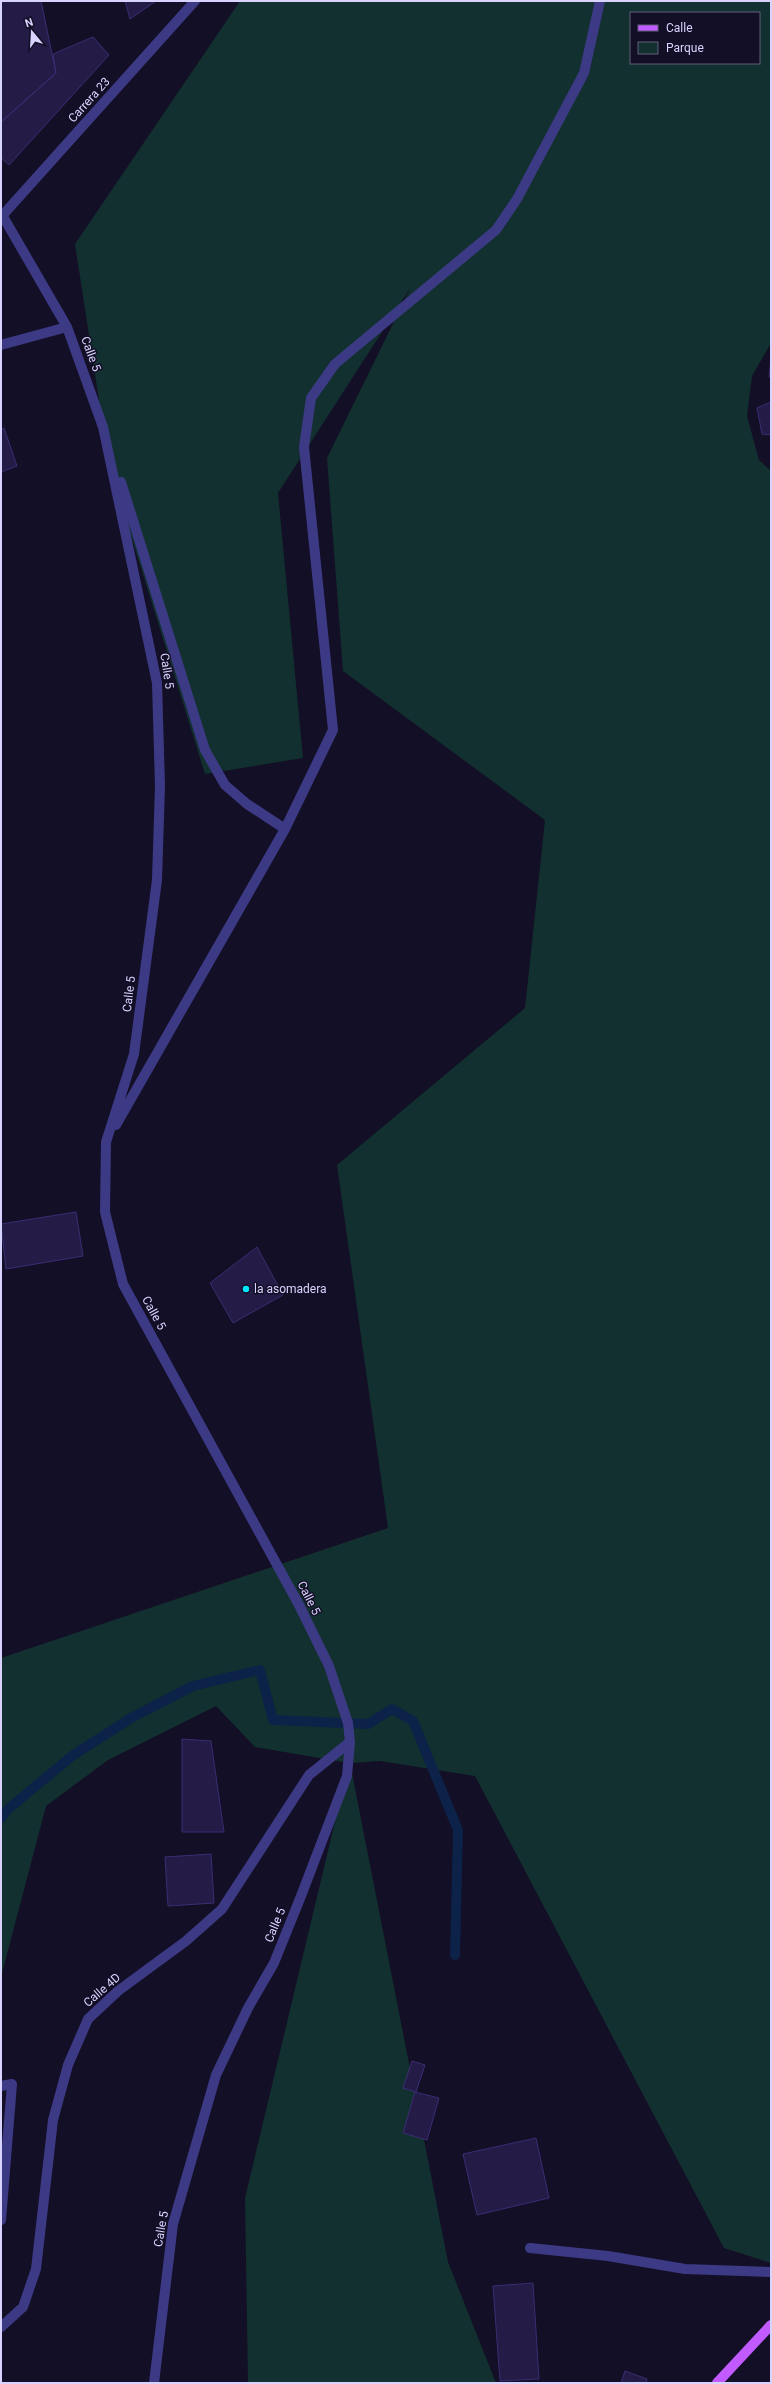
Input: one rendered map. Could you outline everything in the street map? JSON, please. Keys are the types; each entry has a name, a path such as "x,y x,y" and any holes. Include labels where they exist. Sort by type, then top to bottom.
{"main road":[{"path":"717,2383 771,2325"}],"street":[{"name":"Carrera 23","path":"2,214 196,1"},
{"path":"106,1142 285,829 334,730 304,448 311,398 335,364 496,230 517,199 584,73 600,1"},
{"name":"Calle 5","path":"2,214 67,327 103,427 157,683 160,786 157,880 134,1054 106,1142 105,1212 123,1284 299,1605 329,1666 348,1723 350,1742 347,1776 301,1896 274,1963 248,2008 216,2075 173,2224 154,2383"},
{"path":"1,344 67,327"},
{"path":"103,427 205,750 225,785 247,804 285,829"},
{"name":"Calle 4D","path":"1,2327 23,2307 36,2269 53,2120 68,2065 88,2019 118,1991 186,1942 222,1909 309,1775 350,1742"},
{"path":"1,2086 12,2084 1,2220"},
{"path":"530,2248 608,2256 685,2269 771,2272"}],"green space":[{"path":"240,1 771,1 771,343 752,376 747,416 759,460 771,471 771,2263 724,2248 475,1776 380,1761 350,1763 448,2262 496,2383 248,2383 245,2198 349,1763 255,1747 216,1706 108,1760 46,1806 1,1977 1,1658 388,1528 337,1165 525,1008 545,820 343,671 327,458 411,287 278,493 303,758 205,774 109,465 75,244"}],"building":[{"path":"1,1 41,1 56,73 1,122"},
{"path":"125,1 156,1 130,19"},
{"path":"93,37 109,55 9,165 1,158 1,122 56,73 53,54"},
{"path":"771,359 771,377 769,377"},
{"path":"771,402 771,435 762,434 757,408"},
{"path":"4,428 17,466 1,472 1,430"},
{"path":"76,1212 83,1256 6,1269 1,1224"},
{"name":"la asomadera","path":"257,1247 283,1295 233,1323 210,1283"},
{"path":"182,1739 211,1741 224,1832 182,1832"},
{"path":"211,1854 214,1903 168,1906 165,1857"},
{"path":"412,2061 425,2065 416,2092 403,2088"},
{"path":"415,2092 439,2098 427,2140 403,2133"},
{"path":"536,2138 549,2198 477,2215 463,2154"},
{"path":"533,2283 539,2379 500,2381 493,2286"},
{"path":"625,2371 647,2379 646,2383 621,2383"}],"waterway":[{"path":"1,1818 7,1810 72,1756 131,1718 193,1686 260,1670 273,1720 368,1724 392,1709 413,1721 458,1830 455,1955"}],"place":[{"name":"la asomadera","path":"246,1289"}]}
